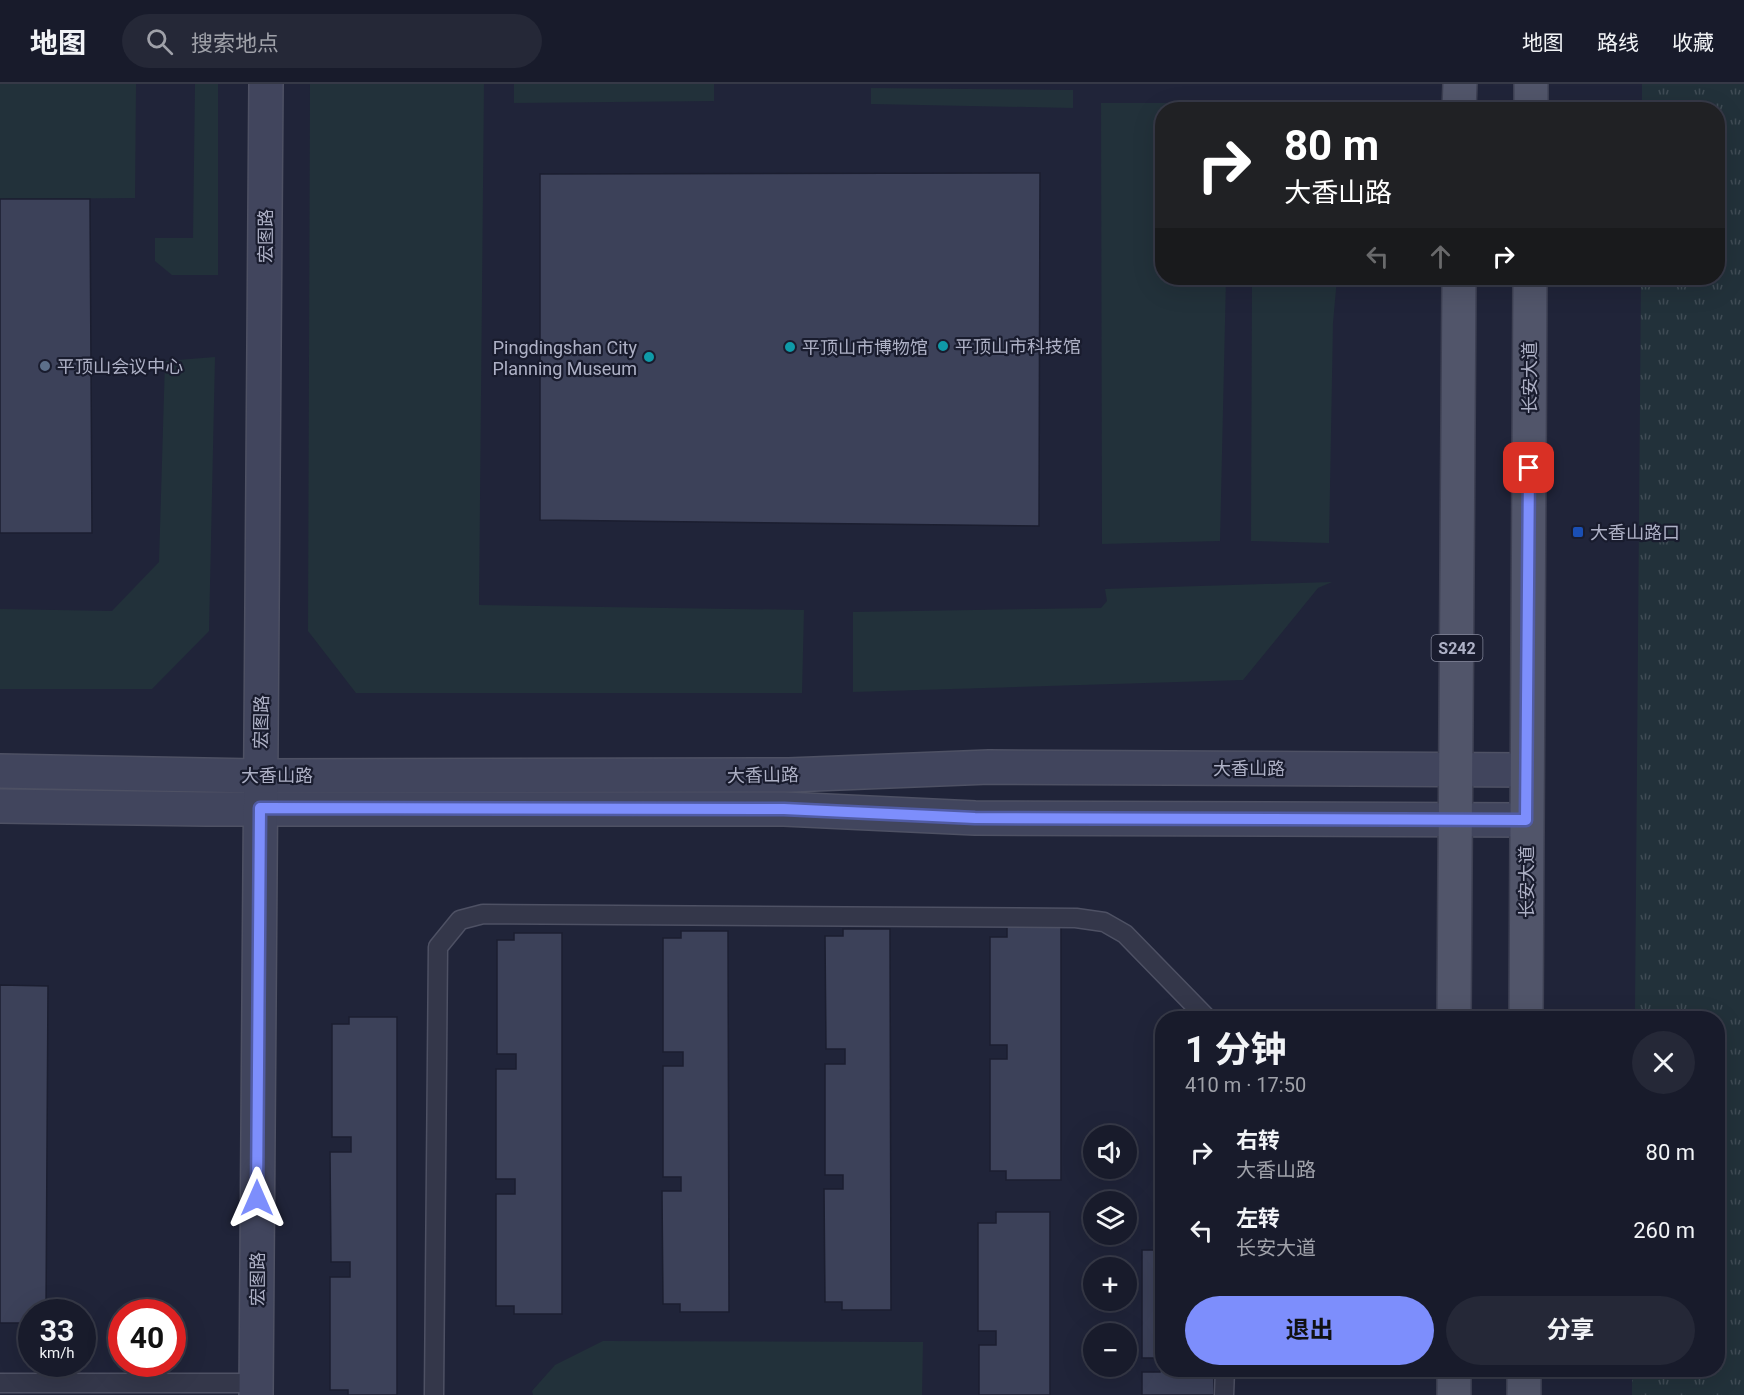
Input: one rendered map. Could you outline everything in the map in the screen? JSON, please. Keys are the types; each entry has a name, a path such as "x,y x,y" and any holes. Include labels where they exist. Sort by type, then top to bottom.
{"main road":[{"name":"宏图路","path":"256,1389 266,84"},
{"path":"1459,102 1460,84"},
{"path":"1531,84 1531,102"},
{"name":"S242","path":"1454,1011 1459,285"},
{"name":"长安大道","path":"1526,1011 1530,285"},
{"name":"大香山路","path":"0,771 261,776 789,775 989,767 1526,770"},
{"name":"大香山路","path":"0,806 784,809 975,818 1526,820"},
{"path":"1454,1377 1454,1395"},
{"path":"1524,1377 1524,1395"}],"lane":[{"path":"434,1395 438,947 460,920 483,914 1076,918 1104,922 1125,934 1200,1011"},
{"path":"1224,1395 1225,1377"},
{"path":"0,1383 256,1389"}],"green space":[{"path":"0,84 136,84 135,198 0,199"},
{"path":"195,84 218,84 218,275 172,275 155,261 155,238 193,238"},
{"path":"310,84 484,84 479,605 804,610 802,693 356,693 308,631"},
{"path":"514,84 714,84 714,101 514,103"},
{"path":"1642,84 1744,84 1744,1395 1632,1395 1632,1377 1725,1377 1725,1011 1635,1011 1641,285 1725,285 1725,102 1642,102"},
{"path":"871,88 1073,90 1073,108 871,104"},
{"path":"1101,103 1155,103 1155,285 1226,285 1220,541 1102,544"},
{"path":"1252,285 1336,285 1333,323 1329,543 1251,541"},
{"path":"215,357 209,631 152,689 0,689 0,609 112,611 159,562 165,361"},
{"path":"1332,582 1318,588 1243,680 853,692 853,612 1101,608 1107,601 1105,589"},
{"path":"603,1341 923,1342 922,1395 533,1395 532,1391 555,1365"}],"building":[{"name":"平顶山市博物馆","path":"1040,173 1039,526 540,520 540,174"},
{"name":"平顶山会议中心","path":"0,199 90,199 92,533 0,533"},
{"path":"1007,926 1061,926 1061,1180 1006,1180 1006,1171 990,1171 990,1059 1007,1059 1007,1045 990,1045 990,937 1007,937"},
{"path":"843,929 890,929 891,1310 842,1310 842,1302 825,1302 824,1189 843,1189 843,1175 825,1175 825,1064 845,1064 845,1049 826,1049 825,936 843,936"},
{"path":"681,931 728,931 729,1312 680,1312 680,1304 663,1304 662,1191 681,1191 681,1177 663,1177 663,1066 683,1066 683,1052 663,1052 663,938 681,938"},
{"path":"514,933 562,933 562,1314 514,1314 514,1306 496,1306 496,1194 515,1194 515,1179 496,1179 496,1069 516,1069 516,1054 497,1054 497,940 514,940"},
{"path":"0,985 48,986 46,1299 18,1299 18,1323 0,1323"},
{"path":"349,1017 397,1017 397,1395 348,1395 348,1390 330,1390 330,1277 350,1277 350,1262 331,1262 330,1152 351,1152 351,1137 332,1137 332,1024 349,1024"},
{"path":"996,1212 1050,1212 1050,1395 979,1395 979,1345 996,1345 996,1331 978,1331 978,1223 996,1223"},
{"path":"1142,1250 1155,1250 1155,1358 1142,1358"},
{"path":"1142,1372 1155,1372 1155,1377 1214,1377 1214,1395 1142,1395"}],"place":[{"name":"平顶山市科技馆","path":"943,346"},
{"name":"平顶山市博物馆","path":"790,347"},
{"name":"Pingdingshan City Planning Museum","path":"649,357"},
{"name":"平顶山会议中心","path":"45,366"},
{"name":"大香山路口","path":"1578,532"}],"route":[{"path":"257,1198 260,808 784,809 975,818 1526,820 1529,468"}]}
